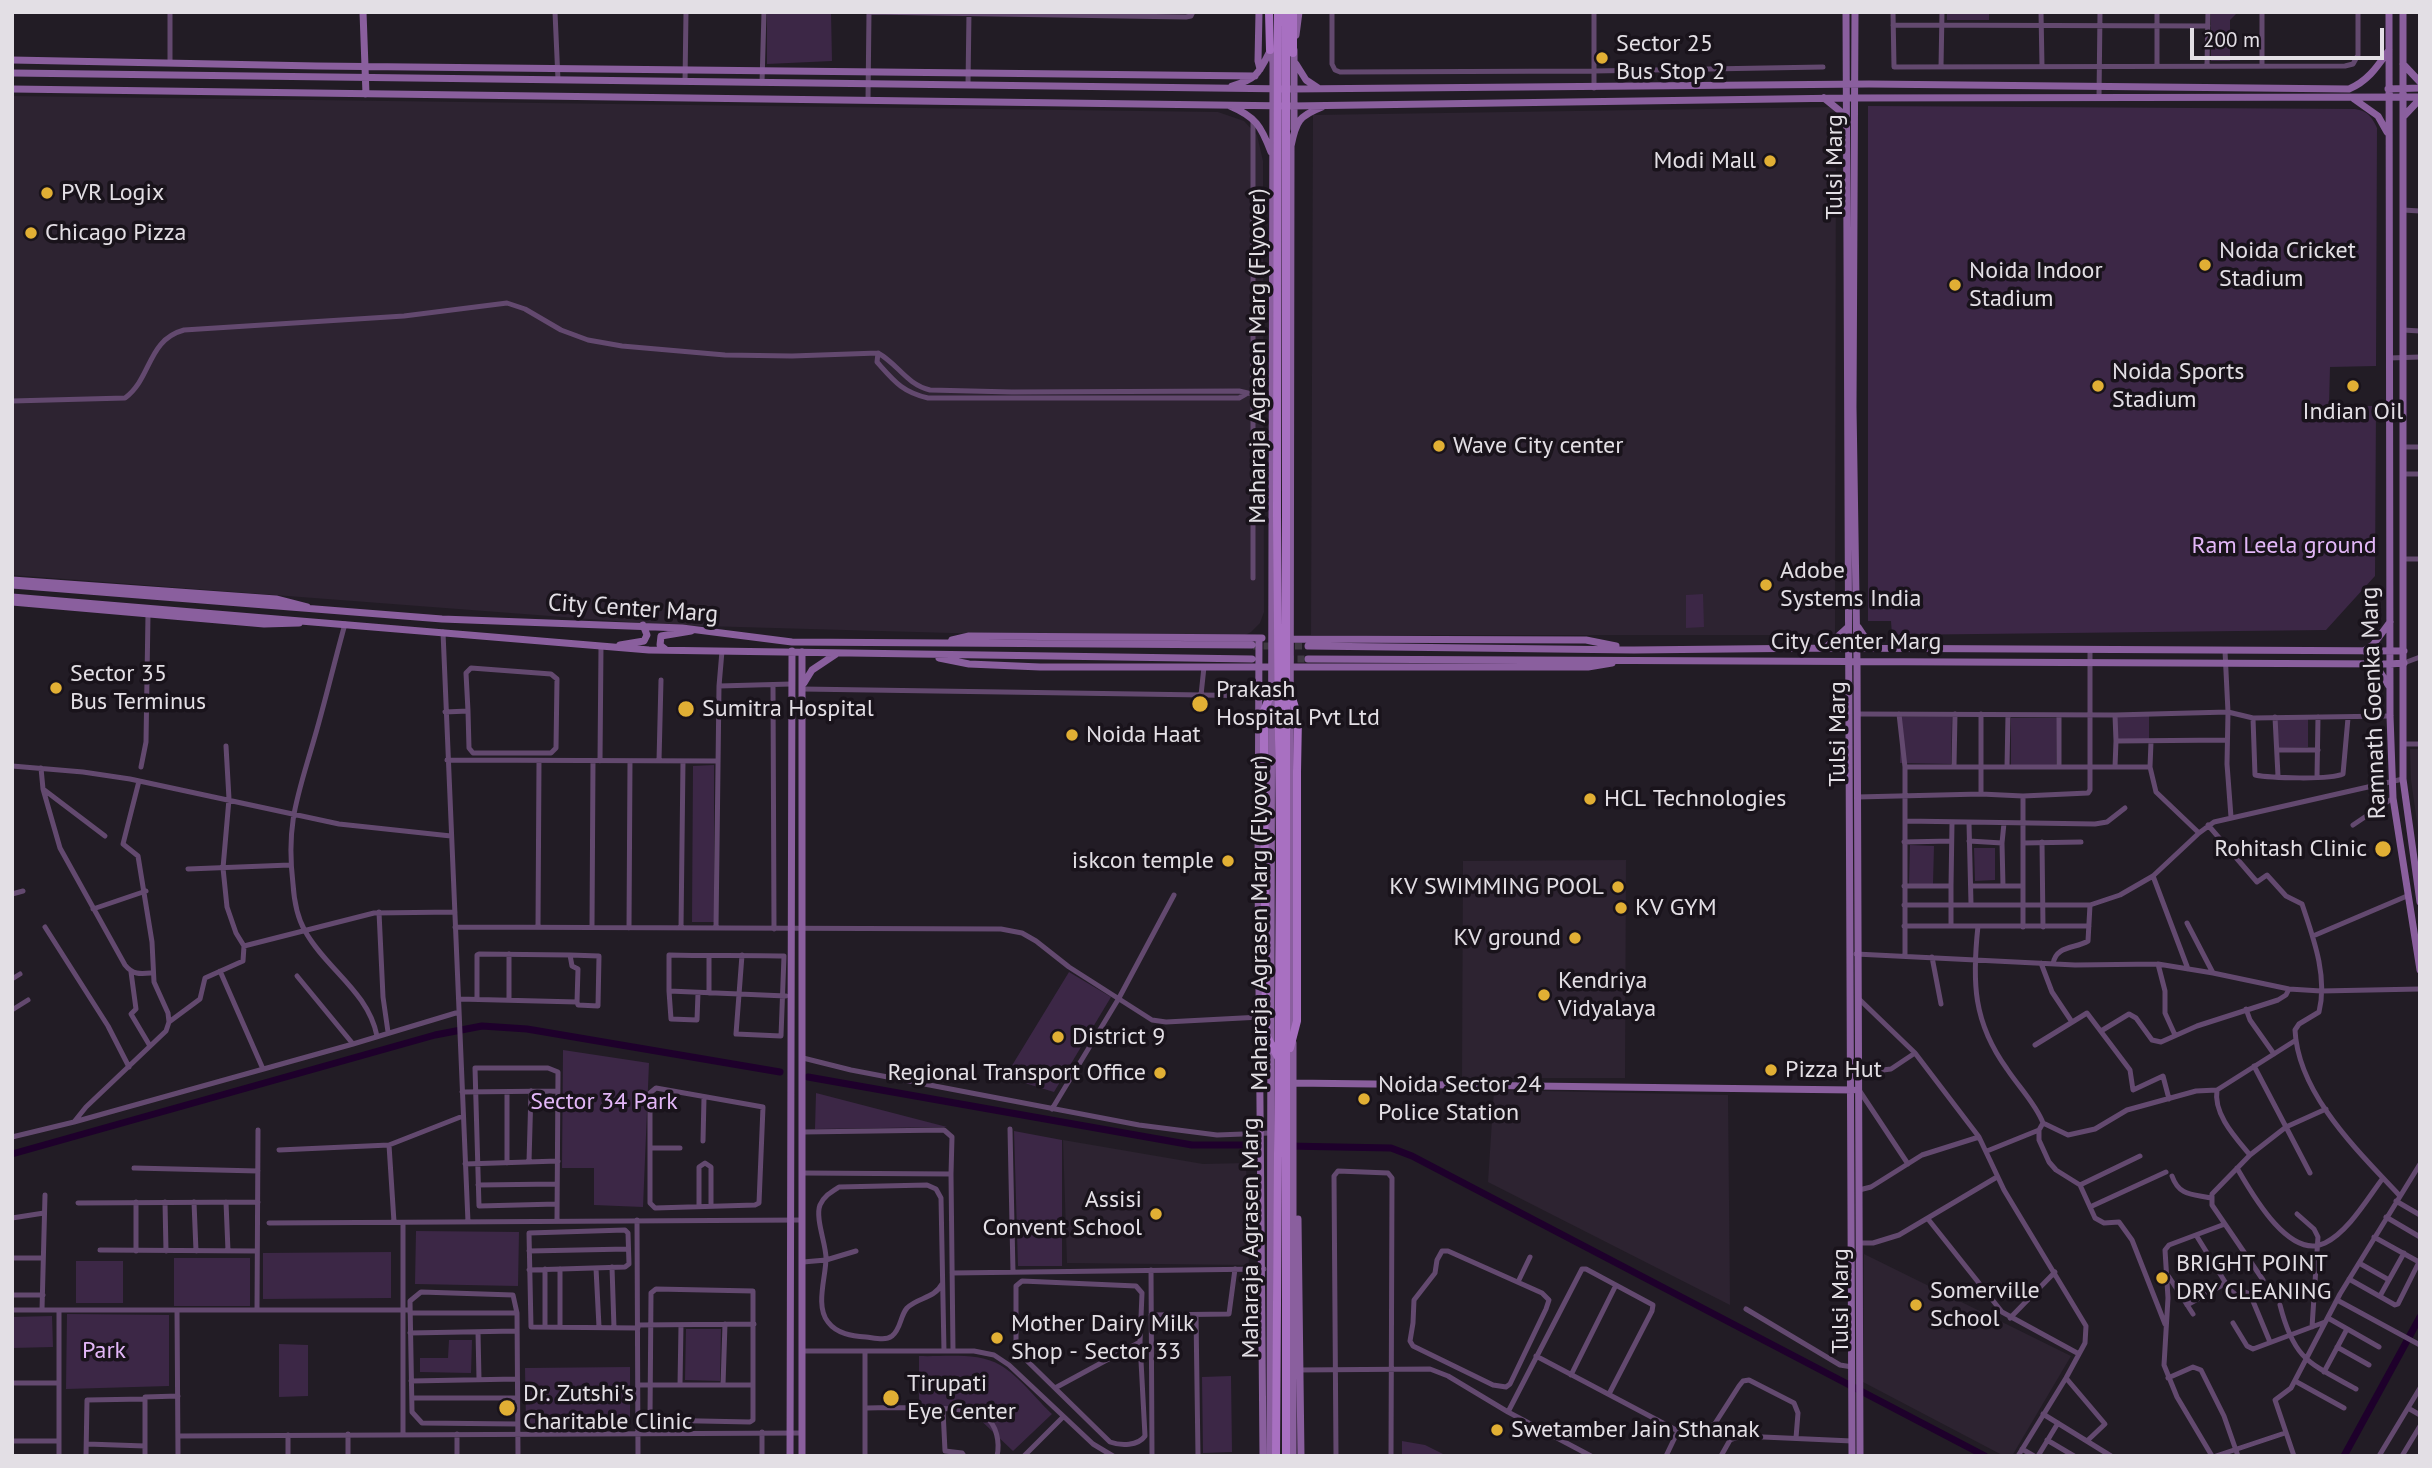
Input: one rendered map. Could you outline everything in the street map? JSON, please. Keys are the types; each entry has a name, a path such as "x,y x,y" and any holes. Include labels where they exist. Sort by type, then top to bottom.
{"main road":[{"path":"1268,12 1270,50"},
{"name":"Maharaja Agrasen Marg (Flyover)","path":"1278,12 1286,1456"},
{"name":"Maharaja Agrasen Marg (Flyover)","path":"1276,1456 1283,1059 1286,12"},
{"path":"1293,12 1293,53"},
{"path":"1270,696 1264,711 1266,1035 1283,1059"},
{"path":"1283,1059 1297,1021 1297,717 1292,698"}],"street":[{"path":"170,12 170,62"},
{"path":"363,12 366,94"},
{"path":"555,12 558,80"},
{"path":"685,82 686,12"},
{"path":"762,83 764,12"},
{"path":"868,100 869,12 1186,17 1193,12"},
{"path":"1258,72 1259,12"},
{"path":"1299,12 1293,53 1298,70 1306,80 1320,89"},
{"path":"1332,12 1332,64 1335,70 1340,72 1851,85 2349,89 2373,73 2389,50"},
{"path":"1594,12 1594,78"},
{"name":"Tulsi Marg","path":"1846,12 1851,85"},
{"name":"Tulsi Marg","path":"1855,12 1851,85 1847,680 1850,1089 1855,1371 1860,1402 1860,1456"},
{"path":"1893,12 1894,67 2353,64 2358,55 2358,12"},
{"path":"1941,12 1941,67"},
{"path":"2041,12 2042,66"},
{"path":"2099,98 2100,12"},
{"path":"2157,12 2157,66"},
{"path":"2207,66 2208,12"},
{"path":"2262,12 2262,66"},
{"name":"Ramnath Goenka Marg","path":"2389,12 2392,782 2420,970"},
{"name":"Ramnath Goenka Marg","path":"2403,12 2403,779 2420,902"},
{"path":"968,85 969,13"},
{"path":"1893,25 2207,26"},
{"path":"1224,88 1251,80 1270,50"},
{"path":"1269,89 1273,63 1270,50"},
{"name":"Maharaja Agrasen Marg","path":"1293,53 1291,787 1293,1317 1296,1370 1293,1456"},
{"path":"12,60 968,73 1258,72"},
{"path":"2402,63 2420,82"},
{"path":"12,73 1320,89 1823,67"},
{"path":"12,89 1294,106 1824,98 2352,98 2402,93 2420,88"},
{"name":"Maharaja Agrasen Marg","path":"1269,89 1272,156 1270,1456"},
{"path":"2402,93 2420,98 2402,119"},
{"path":"1824,98 1840,111 1847,122"},
{"name":"Tulsi Marg","path":"1851,98 1847,122 1850,407 1857,623 1860,1243 1855,1371 1851,1398 1852,1456"},
{"path":"2352,98 2378,116 2388,136"},
{"path":"1225,104 1247,114 1262,129 1272,156"},
{"path":"1294,133 1301,118 1330,104"},
{"path":"1253,120 1249,394 1253,578"},
{"path":"2403,211 2420,211"},
{"path":"12,401 125,398 136,387 163,340 172,333 184,330 404,316 508,303 526,309 551,325 579,337 622,346 725,355 878,353 887,358 905,379 930,390 1239,391 1249,394"},
{"path":"2403,330 2420,331"},
{"path":"878,353 877,362 901,388 928,398 1239,398 1249,394"},
{"path":"2389,358 2420,357"},
{"path":"1271,440 1292,438"},
{"path":"2403,447 2420,447"},
{"path":"2403,474 2420,474"},
{"path":"2404,559 2420,559"},
{"path":"12,580 276,599 296,602 314,609"},
{"name":"City Center Marg","path":"12,586 442,619 643,625 792,642 1252,646"},
{"name":"City Center Marg","path":"12,597 667,651 1252,659"},
{"path":"12,602 264,624 310,621"},
{"path":"141,767 146,742 148,614"},
{"path":"2363,652 2373,645 2390,622"},
{"path":"1857,623 1867,639 1882,649"},
{"path":"345,624 292,814 290,865 294,897 304,931 367,1007 377,1035"},
{"path":"613,647 644,641 647,635 643,625"},
{"path":"1825,648 1847,627"},
{"path":"667,651 660,645 662,636 694,630"},
{"path":"443,632 468,1222"},
{"path":"941,643 969,636 1271,639"},
{"path":"1259,638 1263,1456"},
{"path":"1292,639 1586,640 1633,650"},
{"path":"592,928 601,646"},
{"name":"City Center Marg","path":"1308,646 1633,650 1825,648 2404,651"},
{"path":"1857,797 2084,795 2090,790 2090,650"},
{"path":"716,928 719,685 722,651"},
{"path":"2225,651 2231,817"},
{"path":"2404,651 2418,657"},
{"path":"743,955 736,1034 781,1036 782,996 793,929 792,652"},
{"path":"802,652 802,1456"},
{"path":"802,689 812,670 839,652"},
{"path":"922,654 969,664 1040,667 1270,667"},
{"path":"2404,663 2418,657"},
{"name":"City Center Marg","path":"1308,659 2404,663"},
{"path":"1292,667 1588,667 1633,660"},
{"path":"1832,661 1841,669 1847,680"},
{"path":"2368,664 2380,672 2390,686"},
{"path":"1201,695 1204,667"},
{"path":"468,669 551,674 557,679 556,748 551,753 473,753 469,748 468,711 468,669"},
{"path":"659,761 661,680"},
{"path":"719,685 792,684"},
{"path":"773,685 774,929"},
{"path":"802,689 1270,696"},
{"path":"445,712 468,711"},
{"path":"1857,714 2115,715 2228,712 2253,718 2390,716"},
{"path":"1899,714 1905,766 1905,955"},
{"path":"1954,766 1955,714"},
{"path":"1981,715 1981,794"},
{"path":"2007,766 2008,715"},
{"path":"2059,715 2059,767"},
{"path":"2115,715 2115,767"},
{"path":"2275,717 2278,776"},
{"path":"2318,777 2319,717"},
{"path":"2253,718 2254,773 2257,776 2318,777 2343,774 2347,718"},
{"path":"2116,741 2227,740"},
{"path":"2151,742 2150,767 2156,792 2199,833"},
{"path":"2404,744 2420,744"},
{"path":"169,1022 200,999 205,978 243,961 244,947 227,907 223,868 229,799 226,746"},
{"path":"2278,750 2318,750"},
{"path":"447,760 718,761"},
{"path":"538,927 539,761"},
{"path":"629,928 630,761"},
{"path":"681,928 683,761"},
{"path":"12,765 139,781 339,824 451,836"},
{"path":"1905,766 2150,767"},
{"path":"41,768 43,789 60,848 131,972 136,1009 131,1014 150,1046"},
{"path":"1904,905 2090,905 2120,895 2153,876 2208,825 2231,817 2403,779"},
{"path":"74,1122 86,1107 166,1031 169,1022 152,973 152,942 146,891 138,856 123,844 139,781"},
{"path":"1270,789 1291,787"},
{"path":"43,789 105,836"},
{"path":"2023,927 2024,796"},
{"path":"2353,825 2393,798"},
{"path":"1905,821 2095,824 2107,822 2125,808"},
{"path":"2003,886 2004,822"},
{"path":"1951,924 1952,823"},
{"path":"1969,823 1971,904"},
{"path":"2208,825 2257,882 2267,875 2286,897 2302,904 2313,936 2321,991 2319,1012 2297,1026 2295,1040 2301,1064 2326,1109 2357,1150 2397,1198 2420,1215"},
{"path":"1904,842 1951,841"},
{"path":"1969,841 2002,843"},
{"path":"2042,842 2043,927"},
{"path":"2023,843 2081,842"},
{"path":"188,869 290,865"},
{"path":"2153,876 2188,969"},
{"path":"1904,886 1951,886"},
{"path":"1971,886 2023,887"},
{"path":"12,894 23,891"},
{"path":"93,909 146,891"},
{"path":"1052,1109 1119,998 1174,895"},
{"path":"2313,936 2407,896"},
{"path":"2053,964 2054,957 2060,950 2088,941 2090,905"},
{"path":"244,947 379,912 454,912"},
{"path":"379,912 383,996 388,1032"},
{"path":"2187,923 2213,973"},
{"path":"1904,926 2089,926"},
{"path":"1978,926 1975,959 1978,1007 1990,1044 2043,1123 2068,1135 2095,1129 2127,1110 2196,1091 2217,1090 2295,1040"},
{"path":"45,927 108,1026 129,1067"},
{"path":"455,927 1001,929 1022,933 1036,940 1069,967 1152,1020 1166,1022 1270,1017"},
{"path":"1849,953 2053,964 2158,964 2289,989 2420,989"},
{"path":"509,954 509,999"},
{"path":"459,999 577,1002 579,1005 598,1006 599,956 477,955 477,998"},
{"path":"570,955 572,965 582,968 577,1002"},
{"path":"698,993 697,1020 671,1019 669,955 784,956 788,959"},
{"path":"709,956 709,993"},
{"path":"1932,957 1941,1004"},
{"path":"788,959 792,997 790,1456"},
{"path":"2040,963 2052,992 2072,1022"},
{"path":"2158,964 2165,991 2165,1013 2175,1035"},
{"path":"220,971 263,1069"},
{"path":"131,972 152,973"},
{"path":"12,979 20,974"},
{"path":"297,976 353,1044"},
{"path":"2101,1031 2129,1014 2136,1018 2149,1037 2157,1042 2283,998 2289,989"},
{"path":"669,991 792,997"},
{"path":"1859,999 1915,1053 1979,1137 1997,1177 2086,1326 2085,1343 2018,1456"},
{"path":"12,1010 28,1000"},
{"path":"2246,1009 2250,1020 2274,1054"},
{"path":"2035,1045 2087,1013 2130,1070 2133,1090 2163,1076 2169,1099"},
{"path":"12,1137 74,1122 388,1032 460,1015"},
{"path":"1859,1073 1891,1069 1915,1053"},
{"path":"803,1058 851,1070 1052,1109 1186,1132 1232,1136 1270,1134"},
{"path":"2254,1066 2310,1173"},
{"path":"557,1204 479,1206 475,1068 556,1069 558,1072 557,1221"},
{"path":"1293,1083 1859,1090 1908,1164"},
{"path":"656,1088 704,1098 760,1105 764,1110 759,1203 652,1206 650,1093 656,1088"},
{"path":"2217,1090 2221,1112 2250,1155"},
{"path":"528,1162 531,1091"},
{"path":"463,1092 558,1091"},
{"path":"506,1163 507,1092"},
{"path":"703,1141 704,1098"},
{"path":"2263,1280 2212,1205 2211,1198 2250,1155 2286,1127 2326,1109"},
{"path":"279,1150 388,1144 463,1116"},
{"path":"2043,1123 2039,1130 2039,1140 2049,1162 2056,1170 2080,1185 2099,1222 2119,1222 2125,1227 2166,1326"},
{"path":"1010,1129 1013,1272"},
{"path":"257,1310 258,1130"},
{"path":"803,1132 944,1130 952,1137 950,1174 953,1351"},
{"path":"1987,1151 2039,1130"},
{"path":"1859,1190 1871,1187 1938,1149 1979,1137"},
{"path":"388,1144 394,1222"},
{"path":"650,1148 680,1149"},
{"path":"2080,1185 2140,1156"},
{"path":"465,1164 558,1161"},
{"path":"704,1219 710,1167 705,1163 699,1167 705,1206"},
{"path":"2294,1456 2274,1402 2287,1392 2295,1381 2349,1279 2420,1164"},
{"path":"134,1168 258,1171"},
{"path":"2237,1168 2259,1203 2284,1234 2295,1241 2318,1246 2328,1242 2341,1231 2383,1178"},
{"path":"1336,1456 1334,1176 1338,1171 1388,1173 1392,1178 1391,1456"},
{"path":"2090,1207 2166,1172"},
{"path":"803,1173 950,1174"},
{"path":"1293,1173 1298,1185 1296,1370 1301,1456"},
{"path":"2172,1176 2176,1187 2183,1192 2211,1198"},
{"path":"2412,1176 2420,1182"},
{"path":"1860,1243 1887,1240 1928,1219 1997,1177"},
{"path":"478,1185 558,1184"},
{"path":"942,1284 931,1296 914,1303 906,1310 898,1330 891,1337 884,1339 851,1336 835,1329 825,1320 822,1306 826,1260 825,1240 818,1216 820,1206 828,1193 839,1187 927,1185 936,1189 941,1198 944,1351"},
{"path":"42,1310 45,1195"},
{"path":"135,1202 135,1251"},
{"path":"165,1202 166,1251"},
{"path":"194,1202 195,1251"},
{"path":"226,1202 228,1251"},
{"path":"78,1203 258,1202"},
{"path":"12,1218 44,1213"},
{"path":"2297,1214 2314,1229 2318,1246 2312,1327"},
{"path":"2386,1217 2418,1236 2420,1228"},
{"path":"1928,1219 1994,1305 2010,1318 2079,1354"},
{"path":"637,1220 638,1456"},
{"path":"269,1223 803,1220"},
{"path":"403,1223 412,1412 422,1423 517,1424"},
{"path":"2225,1224 2166,1247 2168,1275 2164,1365 2168,1378 2214,1456 2237,1453 2285,1433"},
{"path":"529,1269 625,1267 629,1264 628,1233 625,1230 529,1233 529,1269 531,1326 614,1328 754,1324"},
{"path":"2196,1235 2236,1295 2250,1294 2270,1342"},
{"path":"2349,1279 2395,1305 2398,1304 2420,1264 2374,1237"},
{"path":"529,1251 628,1249"},
{"path":"100,1250 257,1251"},
{"path":"803,1262 826,1260 856,1251"},
{"path":"1442,1251 1448,1251 1518,1282 1542,1293 1549,1300 1549,1304 1510,1384 1506,1387 1493,1385 1413,1346 1409,1341 1414,1300 1435,1273 1442,1251"},
{"path":"2380,1296 2404,1253"},
{"path":"1518,1282 1530,1257"},
{"path":"12,1258 43,1258"},
{"path":"629,1261 637,1260"},
{"path":"2359,1263 2389,1280"},
{"path":"612,1267 614,1328"},
{"path":"596,1268 599,1327"},
{"path":"545,1269 545,1326"},
{"path":"560,1269 560,1326"},
{"path":"1151,1315 1229,1314 1235,1269"},
{"path":"952,1273 1270,1269"},
{"path":"1508,1412 1582,1269 1653,1306 1609,1394"},
{"path":"1150,1270 1152,1456"},
{"path":"2010,1318 2055,1272"},
{"path":"2168,1275 2193,1314"},
{"path":"1022,1281 1136,1286 1142,1293 1140,1342 1145,1436 1137,1443 1110,1442 1039,1372 1019,1354 1015,1345 1016,1286 1022,1281"},
{"path":"2187,1305 2226,1283"},
{"path":"1572,1375 1616,1285"},
{"path":"752,1432 753,1420 755,1294 751,1289 656,1289 651,1293 650,1418 655,1422 753,1420"},
{"path":"403,1434 410,1301 421,1292 513,1296 517,1313 517,1456"},
{"path":"12,1296 43,1295"},
{"path":"2337,1300 2420,1345"},
{"path":"2280,1306 2287,1335 2306,1361 2356,1389"},
{"path":"1746,1309 1840,1365 1855,1371"},
{"path":"12,1310 517,1313"},
{"path":"59,1310 59,1456"},
{"path":"177,1310 178,1456"},
{"path":"1196,1315 1198,1456"},
{"path":"1270,1317 1293,1317"},
{"path":"2233,1323 2249,1349 2326,1320 2379,1347"},
{"path":"723,1385 725,1324"},
{"path":"680,1385 681,1325"},
{"path":"2324,1372 2347,1329"},
{"path":"410,1333 516,1331"},
{"path":"478,1332 479,1379"},
{"path":"1055,1388 1140,1342"},
{"path":"2337,1347 2369,1365"},
{"path":"803,1351 974,1351 993,1355 1009,1365 1093,1444 1113,1456"},
{"path":"865,1351 865,1456"},
{"path":"1536,1356 1678,1431 1692,1433 1700,1427 1714,1425 1739,1386 1743,1381 1749,1380 1794,1403 1798,1413 1796,1438"},
{"path":"1447,1375 1452,1364"},
{"path":"2168,1378 2193,1367 2201,1370 2224,1416 2237,1453"},
{"path":"1296,1370 1430,1369 1447,1375 1508,1412 1591,1456"},
{"path":"1027,1384 1039,1372"},
{"path":"2066,1378 2105,1424 2087,1441"},
{"path":"411,1381 517,1379"},
{"path":"2295,1381 2344,1408"},
{"path":"12,1383 59,1383"},
{"path":"638,1385 753,1385"},
{"path":"2382,1455 2420,1388"},
{"path":"86,1456 88,1401 177,1396"},
{"path":"145,1398 145,1456"},
{"path":"412,1398 517,1398"},
{"path":"638,1405 650,1405"},
{"path":"865,1408 968,1411 985,1416 995,1428 1000,1446 997,1456"},
{"path":"2408,1408 2420,1415"},
{"path":"943,1410 944,1449 948,1453 962,1453 964,1456"},
{"path":"2043,1414 2108,1455"},
{"path":"1024,1456 1063,1417"},
{"path":"2022,1449 2036,1456 2058,1423"},
{"path":"2402,1456 2417,1437 2420,1426"},
{"path":"1666,1456 1678,1431"},
{"path":"762,1432 762,1456"},
{"path":"178,1436 802,1433"},
{"path":"348,1434 348,1456"},
{"path":"457,1434 457,1456"},
{"path":"288,1435 288,1456"},
{"path":"1721,1456 1734,1437 1852,1441"},
{"path":"2047,1440 2074,1456"},
{"path":"12,1441 59,1441"},
{"path":"87,1444 145,1446"}],"shaded area":[{"path":"12,96 1218,112 1244,121 1257,135 1263,161 1264,612 1260,623 1251,632 1234,641 668,625 12,575"},
{"path":"1836,107 1835,635 1311,635 1313,115"},
{"path":"2410,749 2420,749 2420,843 2411,780"},
{"name":"Kendriya Vidyalaya","path":"1626,860 1625,1078 1462,1078 1463,861"},
{"path":"1494,1090 1728,1095 1730,1305 1488,1182"},
{"name":"Assisi Convent School","path":"1063,1140 1203,1164 1246,1163 1249,1265 1067,1263"},
{"name":"Somerville School","path":"1864,1254 2071,1356 2012,1456 2004,1456 1863,1382"}],"green space":[{"path":"767,12 831,12 832,61 767,64"},
{"path":"1947,12 1989,12 1989,20 1947,20"},
{"path":"2211,12 2238,12 2230,20 2230,61 2211,61"},
{"name":"Noida Sports Stadium","path":"1868,106 2355,109 2363,111 2371,118 2377,128 2376,366 2330,367 2329,406 2376,406 2375,576 2326,630 1892,635 1891,621 1868,621"},
{"path":"1703,594 1704,627 1686,628 1686,595"},
{"path":"2117,716 2149,716 2149,739 2117,739"},
{"path":"1901,717 1952,717 1951,764 1900,763"},
{"path":"2011,718 2057,718 2056,765 2011,765"},
{"path":"2308,718 2308,747 2277,748 2276,719"},
{"path":"714,765 714,922 692,922 693,766"},
{"path":"1910,845 1934,846 1933,884 1909,884"},
{"path":"1974,848 1995,848 1995,880 1975,881"},
{"name":"District 9","path":"1069,972 1111,997 1054,1092 1005,1077"},
{"name":"Sector 34 Park","path":"563,1050 649,1063 643,1207 594,1205 594,1168 562,1168"},
{"path":"816,1093 947,1127 815,1129"},
{"path":"1014,1131 1062,1140 1062,1266 1018,1266"},
{"path":"416,1231 519,1232 518,1286 415,1284"},
{"path":"391,1252 391,1298 263,1299 263,1253"},
{"path":"174,1258 250,1258 250,1306 174,1306"},
{"path":"76,1261 123,1261 123,1303 76,1303"},
{"name":"Park","path":"67,1314 169,1315 169,1386 66,1389"},
{"path":"52,1316 53,1347 12,1348 12,1317"},
{"path":"686,1329 721,1329 720,1381 685,1380"},
{"path":"449,1340 472,1340 471,1373 420,1372 420,1358 448,1358"},
{"path":"279,1344 308,1345 308,1396 279,1397"},
{"path":"919,1356 961,1356 991,1361 1014,1375 1052,1414 1013,1451 972,1412 961,1408 919,1404"},
{"path":"630,1367 630,1423 526,1424 525,1368"},
{"path":"1231,1376 1232,1452 1203,1453 1202,1377"},
{"path":"1402,1441 1425,1445 1447,1456 1402,1456"}],"waterway":[{"path":"12,1154 435,1035 482,1026 527,1029 780,1072"},
{"path":"808,1077 1192,1145 1256,1145"},
{"path":"1287,1146 1391,1148 1412,1156 1985,1456"},
{"path":"2344,1456 2420,1317"}],"tunnel":[{"path":"1253,646 1308,646"},
{"path":"1287,659 1308,659"}],"place":[{"name":"Sector 25 Bus Stop 2","path":"1602,58"},
{"name":"Modi Mall","path":"1770,161"},
{"name":"PVR Logix","path":"47,193"},
{"name":"Chicago Pizza","path":"31,233"},
{"name":"Noida Cricket Stadium","path":"2205,265"},
{"name":"Noida Indoor Stadium","path":"1955,285"},
{"name":"Noida Sports Stadium","path":"2098,386"},
{"name":"Indian Oil","path":"2353,386"},
{"name":"Wave City center","path":"1439,446"},
{"name":"Adobe Systems India","path":"1766,585"},
{"name":"Sector 35 Bus Terminus","path":"56,688"},
{"name":"Prakash Hospital Pvt Ltd","path":"1200,704"},
{"name":"Sumitra Hospital","path":"686,709"},
{"name":"Noida Haat","path":"1072,735"},
{"name":"HCL Technologies","path":"1590,799"},
{"name":"Rohitash Clinic","path":"2383,849"},
{"name":"iskcon temple","path":"1228,861"},
{"name":"KV SWIMMING POOL","path":"1618,887"},
{"name":"KV GYM","path":"1621,908"},
{"name":"KV ground","path":"1575,938"},
{"name":"Kendriya Vidyalaya","path":"1544,995"},
{"name":"District 9","path":"1058,1037"},
{"name":"Pizza Hut","path":"1771,1070"},
{"name":"Regional Transport Office","path":"1160,1073"},
{"name":"Noida Sector 24 Police Station","path":"1364,1099"},
{"name":"Assisi Convent School","path":"1156,1214"},
{"name":"BRIGHT POINT DRY CLEANING","path":"2162,1278"},
{"name":"Somerville School","path":"1916,1305"},
{"name":"Mother Dairy Milk Shop - Sector 33","path":"997,1338"},
{"name":"Tirupati Eye Center","path":"891,1398"},
{"name":"Dr. Zutshi's Charitable Clinic","path":"507,1408"},
{"name":"Swetamber Jain Sthanak","path":"1497,1430"}],"park label":[{"name":"Ram Leela ground","path":"2284,546"}]}
